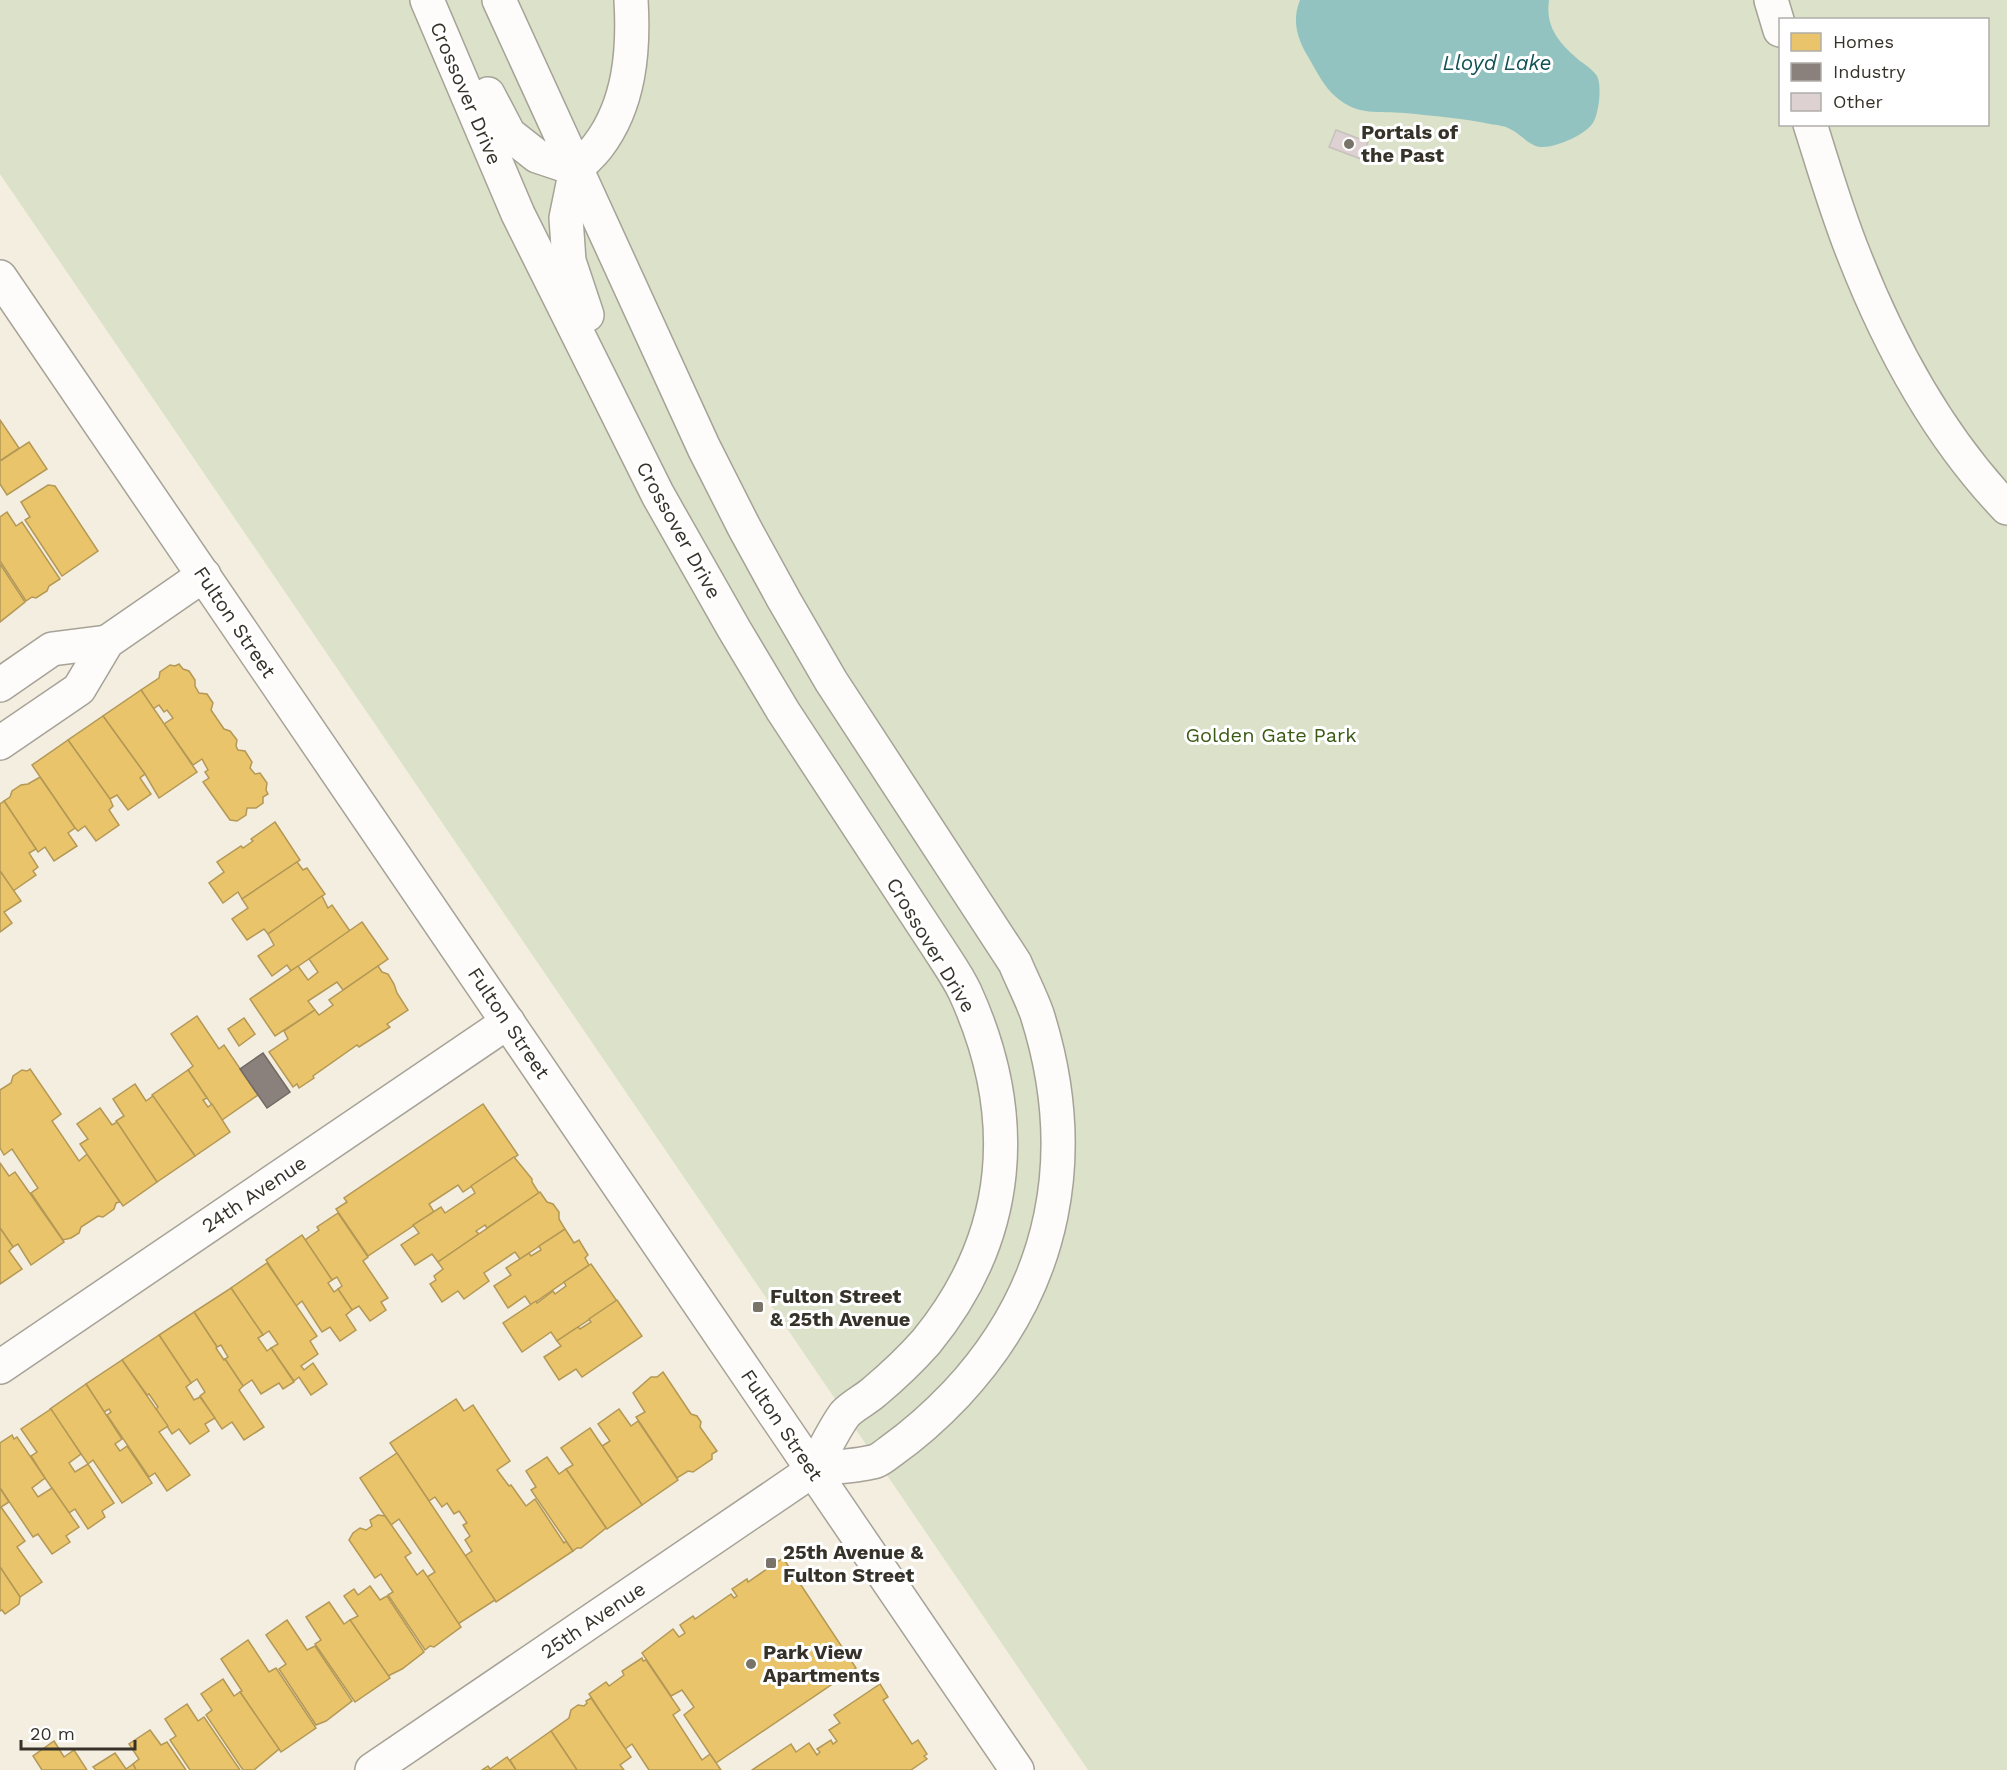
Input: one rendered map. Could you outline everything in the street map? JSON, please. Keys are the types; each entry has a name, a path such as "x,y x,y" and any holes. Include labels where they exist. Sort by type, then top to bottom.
{"main road":[{"path":"429,0 462,44 509,134 537,156 576,170"},
{"name":"Crossover Drive","path":"429,0 518,214 658,495 783,711 964,990 981,1031 990,1062 1000,1114 1000,1156 996,1200 984,1244 969,1279 948,1313 924,1344 896,1373 845,1413 813,1470"},
{"path":"499,0 704,448 744,528 831,681 1015,963 1036,1012 1050,1060 1057,1110 1059,1159 1052,1211 1038,1263 1021,1306 996,1347 967,1382 936,1415 908,1440 877,1461 813,1470"},
{"path":"631,0 633,31 630,65 623,97 613,122 598,146 576,170 566,218 569,261 586,314 641,434 658,495"},
{"path":"1771,0 1779,27"},
{"path":"1811,126 1853,253 1878,314 1911,376 1948,437 2007,508"},
{"name":"Fulton Street","path":"0,277 1017,1770"},
{"path":"0,743 79,689 107,642 204,575"},
{"path":"0,685 52,649 107,642"},
{"name":"24th Avenue","path":"0,1367 508,1022"},
{"name":"25th Avenue","path":"372,1770 813,1470"}],"green space":[{"name":"Golden Gate Park","path":"0,0 2007,0 2007,1770 1088,1770 0,174"}],"water":[{"name":"Lloyd Lake","path":"1300,0 1549,0 1549,19 1560,42 1599,80 1599,98 1594,121 1585,131 1572,139 1556,145 1538,147 1512,130 1501,126 1448,117 1369,111 1352,107 1328,89 1302,46 1296,24"}],"building: Homes":[{"path":"0,420 19,448 0,461"},
{"path":"29,442 47,469 7,495 0,484 0,461"},
{"path":"48,485 55,486 98,551 62,576 25,520 30,517 21,502"},
{"path":"7,512 16,526 22,522 60,579 49,586 47,591 26,601 0,561 0,517"},
{"path":"0,564 25,602 0,622"},
{"path":"179,664 183,669 189,671 199,693 207,694 213,703 211,710 224,729 230,731 237,740 238,750 245,751 252,762 250,768 255,774 260,773 267,783 268,794 263,797 263,803 256,808 247,808 246,815 237,821 230,820 203,782 209,778 205,772 208,770 202,759 193,765 164,724 173,718 159,705 153,709 141,690 159,678 160,672 170,665"},
{"path":"141,690 197,772 159,798 145,774 103,716"},
{"path":"103,716 145,774 140,778 151,794 128,810 117,795 110,799 68,740"},
{"path":"68,740 110,799 113,806 109,810 119,825 96,841 85,826 78,831 75,828 32,765"},
{"path":"40,777 75,828 68,833 77,846 54,861 45,847 38,852 4,801 21,785"},
{"path":"4,801 36,849 29,853 38,867 33,871 36,875 13,891 0,871 0,804"},
{"path":"275,822 300,860 242,899 238,892 223,903 209,883 224,872 217,862 241,846 243,848 253,841 251,839"},
{"path":"297,862 303,870 307,868 325,894 268,934 264,929 247,940 232,919 248,908 242,899"},
{"path":"0,871 21,901 4,912 12,923 0,932"},
{"path":"322,896 328,908 332,905 350,931 291,971 287,965 272,976 258,956 274,945 268,934"},
{"path":"362,922 388,959 343,990 337,982 308,1001 315,1010 275,1036 250,999 298,966 308,980 318,972 309,959"},
{"path":"378,966 382,972 388,974 408,1010 387,1024 390,1027 359,1047 357,1045 313,1076 314,1078 299,1088 297,1084 293,1087 269,1052 288,1039 284,1031 315,1010 319,1015 333,1005 329,1000"},
{"path":"197,1016 219,1049 224,1045 258,1095 222,1120 188,1070 193,1066 171,1034"},
{"path":"244,1018 255,1034 239,1046 228,1029"},
{"path":"30,1069 61,1114 52,1121 79,1161 87,1154 120,1202 116,1203 114,1209 103,1217 98,1216 81,1227 79,1233 63,1240 31,1193 38,1188 12,1149 4,1155 0,1148 0,1090 11,1083 13,1076 22,1070"},
{"path":"188,1070 207,1098 203,1100 208,1107 212,1104 230,1132 195,1156 152,1095"},
{"path":"135,1084 146,1101 153,1096 195,1156 157,1182 116,1121 124,1116 113,1099"},
{"path":"483,1104 518,1155 463,1192 458,1185 429,1204 434,1212 368,1256 336,1209 347,1202 344,1198"},
{"path":"100,1108 112,1125 117,1122 157,1182 123,1206 80,1144 88,1139 77,1124"},
{"path":"514,1157 532,1179 539,1193 487,1228 485,1225 476,1231 479,1234 438,1262 432,1254 415,1265 401,1245 419,1233 413,1225 441,1207 445,1213 475,1193 471,1186"},
{"path":"0,1163 9,1176 15,1172 64,1242 31,1265 18,1244 13,1247 0,1228"},
{"path":"540,1192 547,1202 553,1204 559,1212 559,1219 565,1229 520,1259 515,1252 484,1273 489,1281 464,1299 458,1291 442,1302 430,1284 436,1280 434,1276 443,1269 438,1262"},
{"path":"338,1213 368,1257 363,1261 388,1298 381,1302 386,1310 370,1321 359,1306 352,1310 338,1289 342,1286 337,1277 332,1280 305,1240 319,1230 317,1227"},
{"path":"0,1228 13,1247 9,1251 22,1269 0,1284"},
{"path":"565,1229 574,1243 579,1240 588,1255 585,1258 589,1265 531,1305 525,1296 508,1308 494,1286 511,1275 506,1268 529,1253 531,1256 541,1250 539,1246"},
{"path":"302,1235 332,1280 328,1283 334,1292 338,1289 352,1310 346,1315 356,1330 340,1341 330,1327 322,1332 302,1301 296,1306 266,1260"},
{"path":"267,1263 317,1336 310,1341 318,1354 301,1366 304,1370 313,1363 327,1384 311,1395 299,1377 294,1381 271,1348 278,1344 269,1331 263,1335 231,1288"},
{"path":"591,1264 617,1301 557,1341 551,1332 522,1352 503,1323 553,1291 555,1294 566,1286 564,1282"},
{"path":"231,1288 263,1335 258,1338 267,1351 271,1348 294,1382 283,1389 279,1383 261,1394 252,1380 243,1386 225,1359 228,1357 221,1345 217,1347 194,1312"},
{"path":"617,1300 642,1336 582,1377 576,1369 559,1380 544,1357 561,1346 557,1341 578,1327 580,1329 591,1322 589,1319"},
{"path":"194,1312 243,1386 239,1390 264,1427 244,1440 232,1422 222,1429 200,1396 205,1392 197,1379 191,1383 159,1335"},
{"path":"159,1335 191,1383 186,1387 194,1400 200,1397 215,1418 205,1424 209,1431 190,1444 179,1429 172,1434 156,1409 158,1407 122,1360"},
{"path":"122,1360 168,1426 159,1432 190,1475 167,1491 155,1473 149,1477 107,1415 111,1412 109,1409 104,1412 86,1384"},
{"path":"663,1372 691,1414 697,1416 701,1422 700,1427 717,1451 712,1454 712,1459 693,1472 688,1471 677,1478 636,1417 645,1412 633,1393 651,1377 657,1377"},
{"path":"86,1384 122,1439 115,1444 120,1451 127,1446 152,1483 122,1503 93,1460 88,1464 50,1409"},
{"path":"456,1399 464,1411 473,1405 510,1461 497,1470 509,1486 511,1485 526,1506 535,1499 564,1543 566,1541 573,1551 496,1602 465,1556 472,1551 465,1540 470,1536 463,1525 467,1523 459,1511 454,1514 447,1503 442,1507 435,1497 429,1501 390,1443"},
{"path":"51,1409 81,1454 69,1463 75,1472 88,1464 114,1503 102,1511 105,1517 88,1529 75,1509 69,1513 45,1478 31,1456 37,1452 21,1429"},
{"path":"619,1409 631,1426 638,1421 678,1480 642,1505 602,1446 610,1441 598,1424"},
{"path":"590,1428 642,1505 607,1529 566,1469 573,1465 561,1448"},
{"path":"12,1435 14,1439 17,1437 45,1478 32,1488 38,1497 52,1488 79,1527 66,1536 70,1542 52,1554 38,1534 33,1537 0,1488 0,1443"},
{"path":"397,1453 495,1600 458,1624 427,1577 435,1572 399,1519 391,1525 360,1478"},
{"path":"547,1457 559,1474 566,1469 606,1528 581,1548 573,1551 531,1490 536,1487 526,1471"},
{"path":"0,1488 9,1502 1,1507 25,1541 17,1547 42,1582 20,1597 0,1567"},
{"path":"378,1515 385,1516 411,1553 405,1557 417,1575 423,1570 461,1627 434,1647 430,1646 425,1650 388,1595 393,1592 381,1574 375,1578 349,1540 360,1528 366,1530 372,1526 370,1520"},
{"name":"Park View Apartments","path":"783,1558 856,1668 716,1763 684,1715 694,1707 682,1690 671,1696 642,1653 673,1629 679,1637 685,1633 680,1625 693,1616 695,1619 731,1594 734,1598 737,1596 732,1589 747,1579 748,1582"},
{"path":"0,1567 20,1597 19,1604 5,1614 2,1610 0,1611"},
{"path":"370,1586 380,1600 387,1596 424,1652 402,1669 388,1676 350,1620 358,1616 344,1596 354,1589 358,1595"},
{"path":"329,1602 344,1624 350,1620 390,1678 355,1702 315,1644 321,1640 306,1617"},
{"path":"287,1620 307,1650 315,1646 352,1701 326,1721 316,1725 279,1669 286,1664 266,1635"},
{"path":"248,1640 269,1672 276,1668 316,1728 281,1752 240,1692 242,1691 221,1659"},
{"path":"642,1658 643,1661 646,1660 680,1710 673,1715 702,1760 710,1754 721,1770 649,1770 632,1744 625,1749 589,1694 606,1682 609,1686 624,1675 622,1671"},
{"path":"223,1679 234,1696 240,1692 279,1749 254,1770 243,1770 206,1715 212,1710 201,1694"},
{"path":"880,1684 888,1697 883,1700 912,1744 918,1740 927,1754 924,1756 927,1759 911,1770 752,1770 791,1744 796,1752 809,1743 817,1755 820,1752 817,1749 831,1740 833,1744 837,1741 829,1730 840,1723 834,1715"},
{"path":"591,1698 631,1757 620,1765 624,1770 577,1770 551,1731 569,1718 571,1710 578,1705 584,1706"},
{"path":"187,1704 198,1721 204,1717 240,1770 190,1770 170,1740 176,1736 165,1719"},
{"path":"150,1730 161,1745 167,1742 186,1770 136,1770 133,1764 139,1759 129,1744"},
{"path":"551,1731 577,1770 516,1770 510,1760"},
{"path":"54,1741 64,1757 74,1750 87,1770 42,1770 33,1756"},
{"path":"115,1753 126,1769 133,1764 136,1770 96,1770 93,1767"},
{"path":"507,1757 516,1770 482,1770 488,1766 490,1769"}],"building: Industry":[{"path":"263,1053 290,1092 267,1108 240,1069"}],"building: Other":[{"name":"Portals of the Past","path":"1336,130 1368,142 1361,159 1329,147"}],"place":[{"name":"Portals of the Past","path":"1349,144"},
{"name":"Fulton Street & 25th Avenue","path":"758,1307"},
{"name":"25th Avenue & Fulton Street","path":"771,1563"},
{"name":"Park View Apartments","path":"751,1664"}]}
